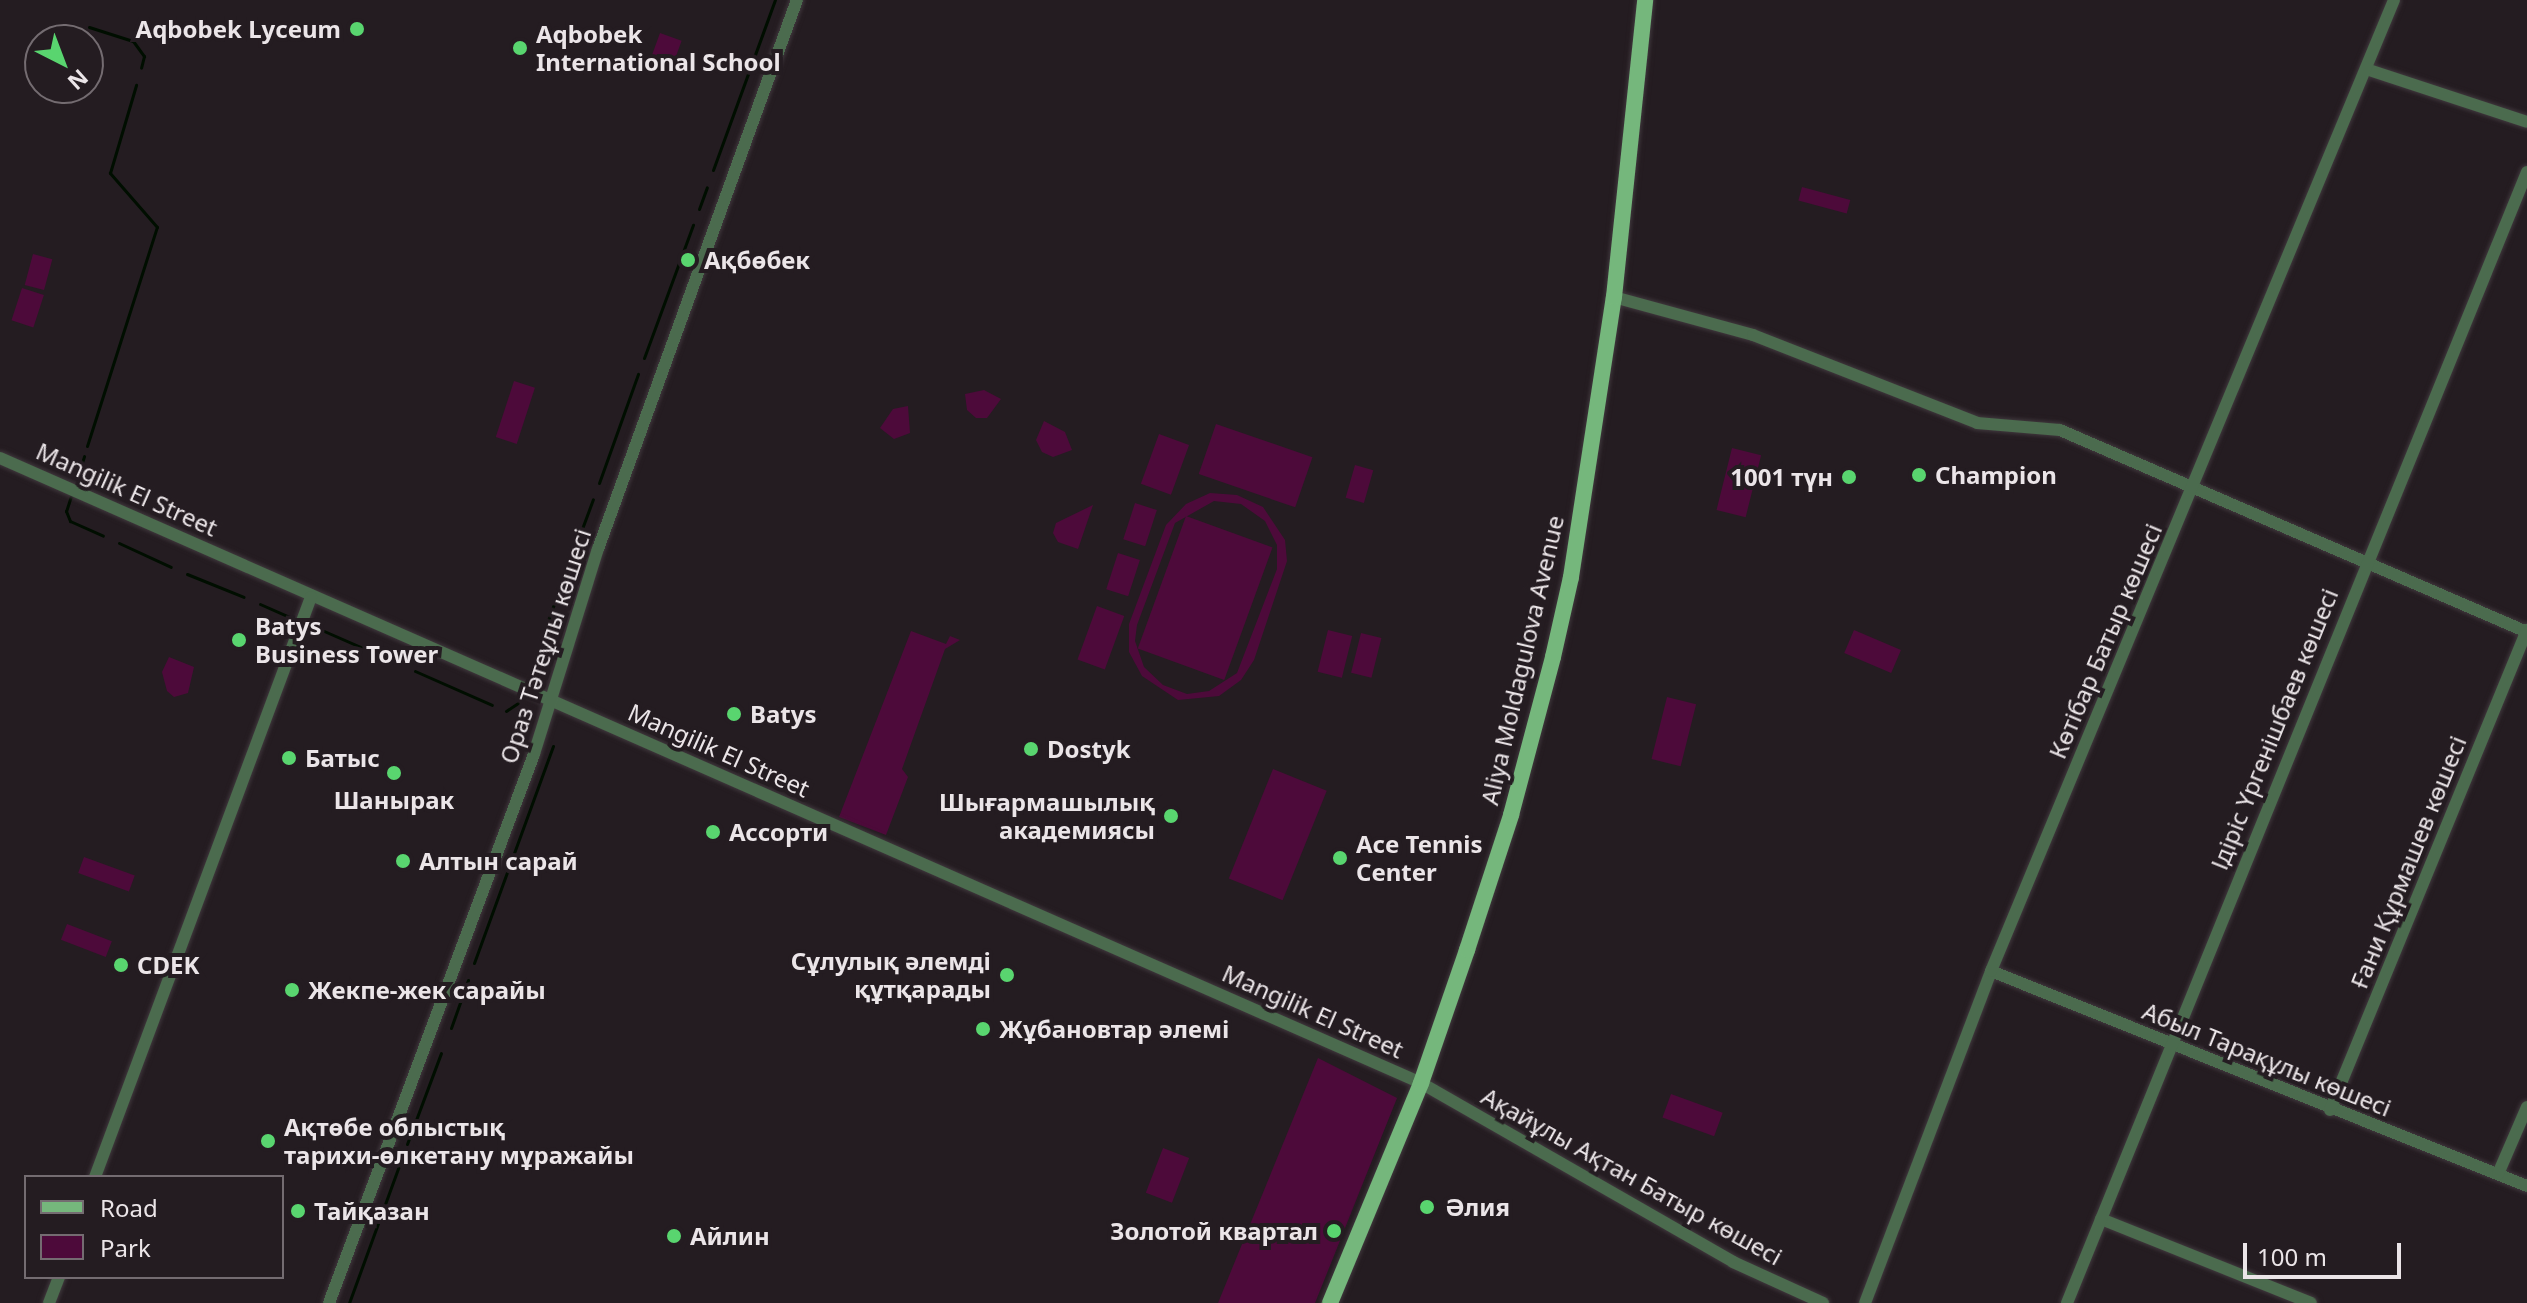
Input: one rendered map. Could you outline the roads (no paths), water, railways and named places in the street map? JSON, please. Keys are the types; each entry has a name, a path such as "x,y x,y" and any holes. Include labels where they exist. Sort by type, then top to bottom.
{"main road":[{"name":"Aliya Moldagulova Avenue","path":"1330,1303 1421,1083 1511,815 1553,657 1588,477 1614,297 1645,0"}],"street":[{"name":"Ораз Тәтеұлы көшесі","path":"329,1303 534,754 549,698 797,0"},
{"name":"Көтібар Батыр көшесі","path":"1865,1303 1991,971 2394,0"},
{"path":"2366,69 2527,122"},
{"name":"Ідіріс Үргенішбаев көшесі","path":"2067,1303 2364,563 2527,172"},
{"path":"1614,297 1753,335 1977,423 2060,430 2192,490 2527,631"},
{"name":"Mangilik El Street","path":"0,458 1421,1083"},
{"path":"96,1175 311,597"},
{"name":"Ғани Құрмашев көшесі","path":"2330,1110 2527,631"},
{"name":"Абыл Тарақұлы көшесі","path":"1991,971 2330,1110 2527,1186"},
{"name":"Ақайұлы Ақтан Батыр көшесі","path":"1421,1083 1733,1262 1822,1303"},
{"path":"2498,1174 2527,1107"},
{"path":"2101,1219 2311,1303"},
{"path":"49,1303 58,1279"}],"waterway":[{"path":"713,170 775,0"},
{"path":"104,32 133,41 144,56 141,68"},
{"path":"87,446 157,227 110,173 136,85"},
{"path":"699,209 707,187"},
{"path":"644,358 693,225"},
{"path":"599,483 638,374"},
{"path":"77,478 84,456"},
{"path":"71,496 66,511 70,521 103,536"},
{"path":"541,639 593,499"},
{"path":"119,543 171,567"},
{"path":"187,574 244,597"},
{"path":"260,604 292,618"},
{"path":"308,625 313,627"},
{"path":"324,631 399,664"},
{"path":"531,669 536,656"},
{"path":"415,671 492,705"},
{"path":"506,711 518,703"},
{"path":"474,963 553,746"},
{"path":"451,1028 468,980"},
{"path":"407,1144 441,1053"},
{"path":"349,1303 401,1160"}],"place":[{"name":"Aqbobek Lyceum","path":"357,29"},
{"name":"Aqbobek International School","path":"520,48"},
{"name":"Ақбөбек","path":"688,260"},
{"name":"Champion","path":"1919,475"},
{"name":"1001 түн","path":"1849,477"},
{"name":"Batys Business Tower","path":"239,640"},
{"name":"Batys","path":"734,714"},
{"name":"Dostyk","path":"1031,749"},
{"name":"Батыс","path":"289,758"},
{"name":"Шанырак","path":"394,773"},
{"name":"Шығармашылық академиясы","path":"1171,816"},
{"name":"Ассорти","path":"713,832"},
{"name":"Ace Tennis Center","path":"1340,858"},
{"name":"Алтын сарай","path":"403,861"},
{"name":"CDEK","path":"121,965"},
{"name":"Сұлулық әлемді құтқарады","path":"1007,975"},
{"name":"Жекпе-жек сарайы","path":"292,990"},
{"name":"Жұбановтар әлемі","path":"983,1029"},
{"name":"Ақтөбе облыстық тарихи-өлкетану мұражайы","path":"268,1141"},
{"name":"Әлия","path":"1427,1207"},
{"name":"Тайқазан","path":"298,1211"},
{"name":"Золотой квартал","path":"1334,1231"},
{"name":"Айлин","path":"674,1236"}]}
